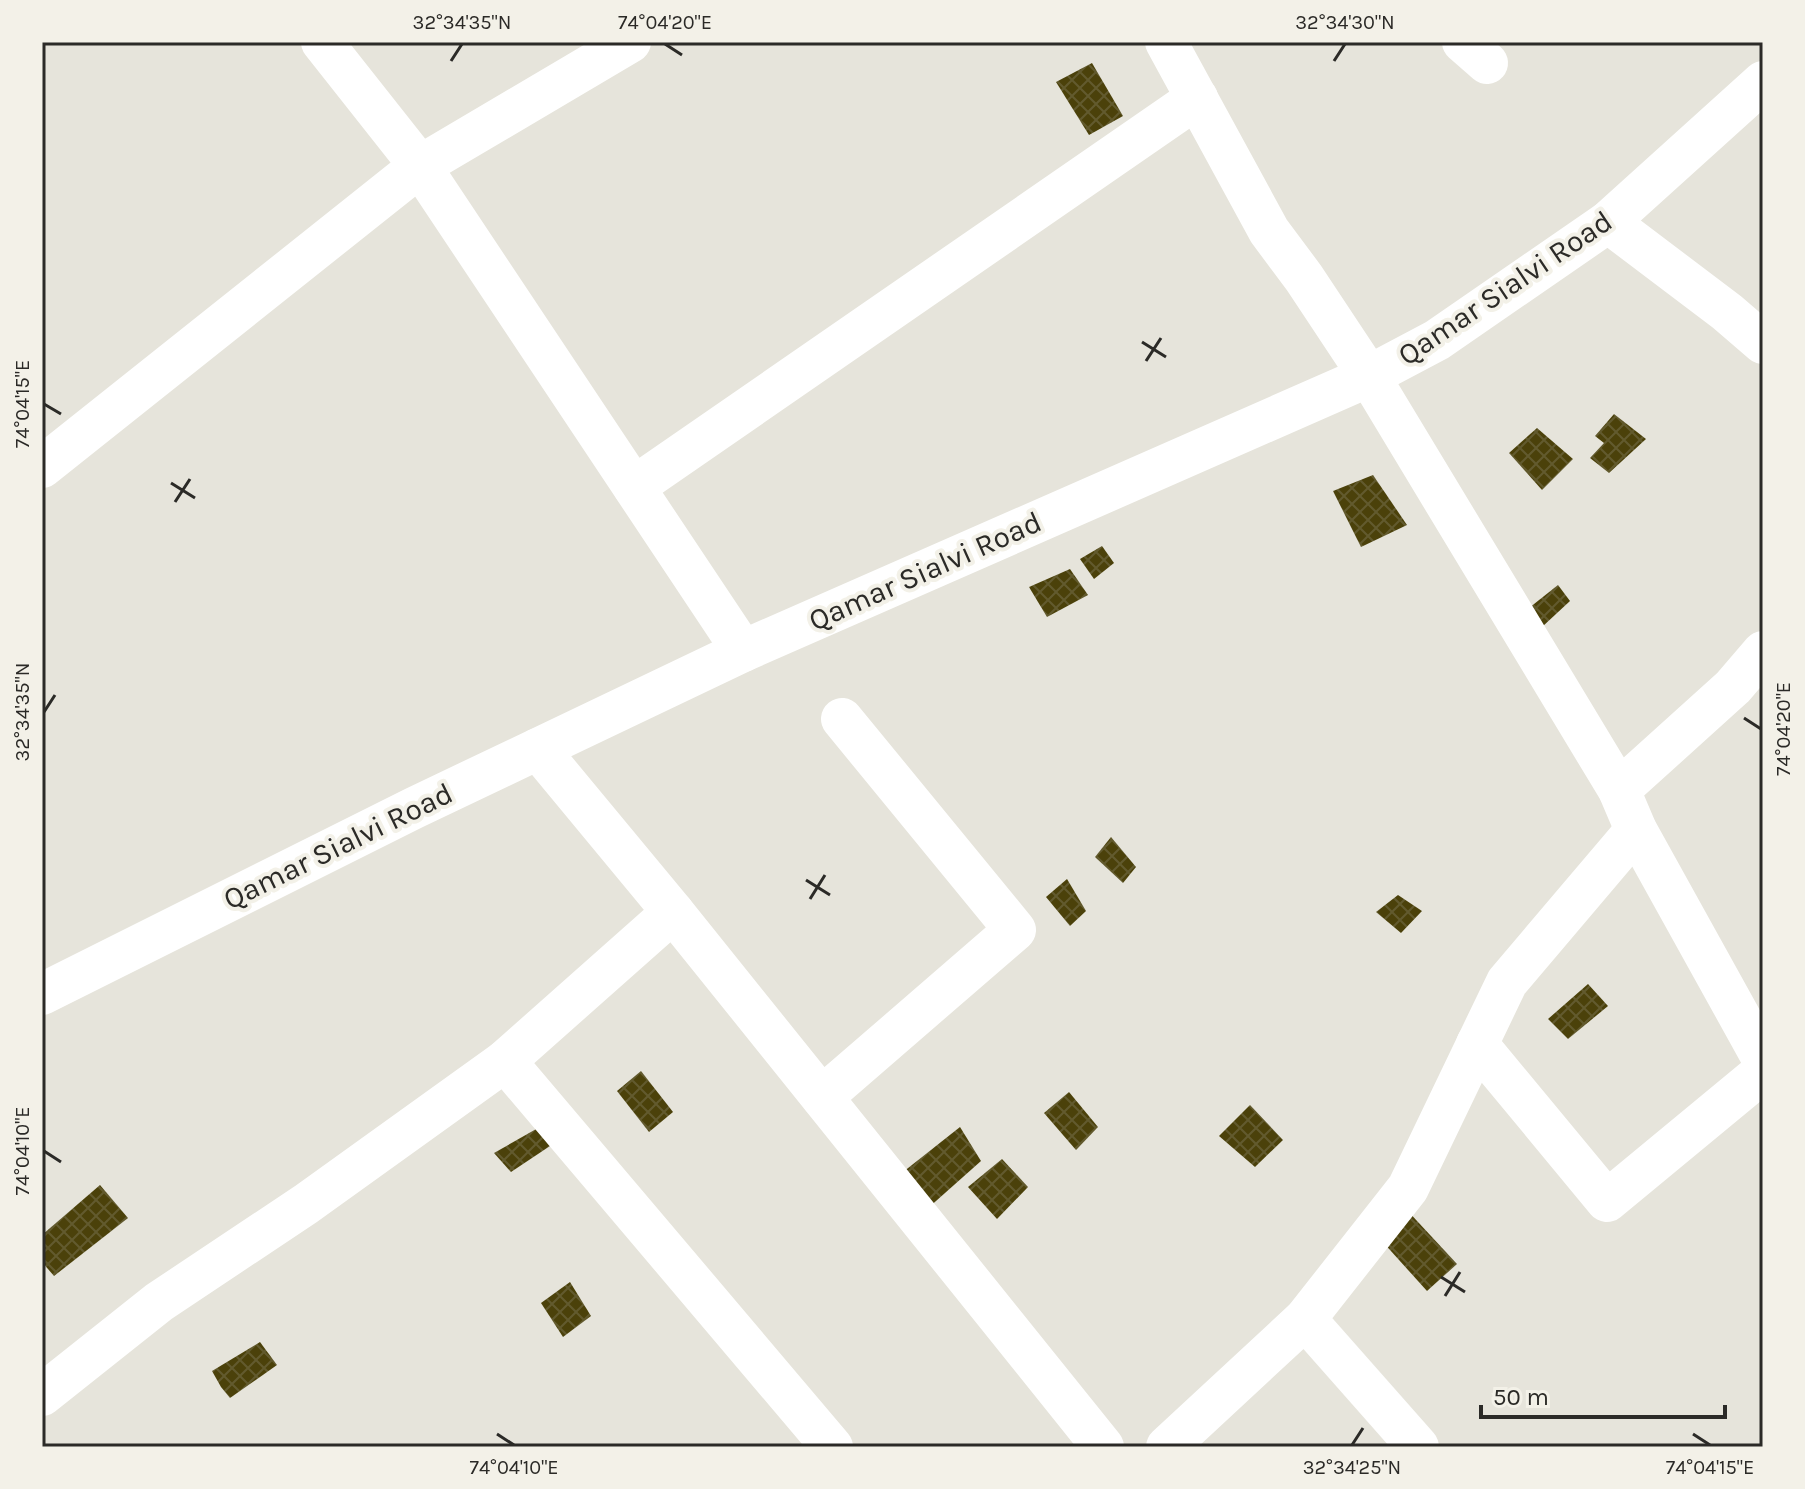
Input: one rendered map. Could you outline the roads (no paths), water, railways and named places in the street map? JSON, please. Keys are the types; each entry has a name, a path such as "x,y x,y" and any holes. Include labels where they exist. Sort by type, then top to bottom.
{"street":[{"path":"322,42 420,166 743,651"},
{"path":"42,467 420,166 630,42"},
{"path":"1166,42 1269,231 1369,376 1619,790 1636,830 1763,1059"},
{"name":"Qamar Sialvi Road","path":"42,994 414,808 743,651 1369,376 1437,340 1608,222 1763,82"},
{"path":"634,487 1197,98"},
{"path":"1608,222 1763,343"},
{"path":"1619,790 1733,687 1763,652"},
{"path":"822,1097 1015,930 842,719"},
{"path":"538,749 1103,1447"},
{"path":"1167,1447 1305,1319 1408,1188 1507,982 1636,830"},
{"path":"42,1395 159,1302 306,1204 505,1061 673,912"},
{"path":"1477,1044 1607,1201 1763,1072"},
{"path":"505,1061 832,1447"},
{"path":"1305,1319 1418,1447"}]}
